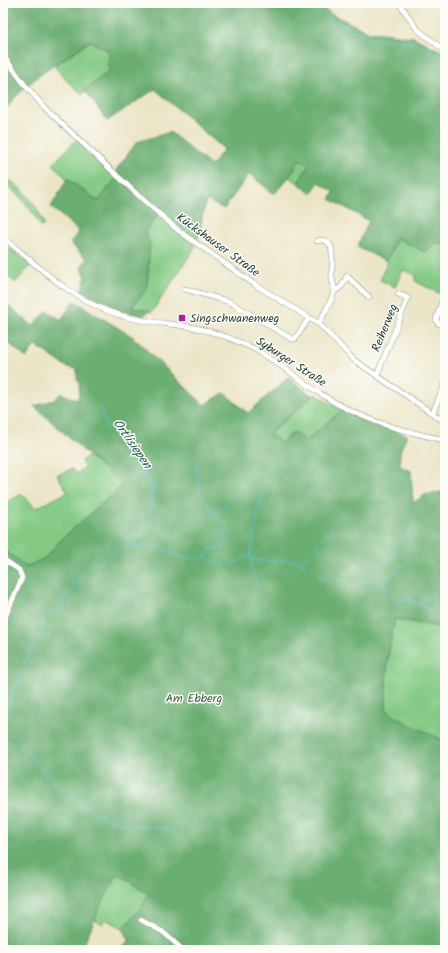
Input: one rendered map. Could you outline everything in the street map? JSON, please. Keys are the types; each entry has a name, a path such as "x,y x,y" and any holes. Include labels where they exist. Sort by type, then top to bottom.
{"street":[{"path":"399,3 417,29 445,51"},
{"name":"Kückshauser Straße","path":"3,55 44,107 154,209 194,243 319,324 350,356 376,375 433,412 445,422"},
{"name":"Syburger Straße","path":"3,237 60,284 80,298 98,307 134,319 202,329 231,338 270,358 321,394 351,412 398,430 445,440"},
{"path":"316,241 323,240 332,250 333,256 331,275 334,292"},
{"path":"319,324 334,292 342,286 347,276 370,297"},
{"path":"186,289 230,302 292,339 295,339 309,318"},
{"path":"445,292 436,320 438,323 445,326"},
{"name":"Reiherweg","path":"376,375 408,298 398,294"},
{"path":"433,412 445,384"},
{"path":"3,559 19,570 22,578 3,622"},
{"path":"140,920 163,932 183,950"}],"green space":[{"path":"3,3 310,3 366,31 413,37 445,53 445,245 436,243 425,252 397,238 386,261 357,247 369,221 330,199 334,192 319,182 311,194 298,183 309,165 300,159 289,177 274,194 249,174 224,209 206,200 197,242 160,212 145,232 150,245 147,288 132,307 149,311 144,316 113,309 81,291 86,277 81,267 87,259 70,243 79,231 51,207 67,179 98,201 119,175 116,170 137,142 170,132 211,166 224,149 155,89 107,121 85,90 109,71 109,51 90,41 31,82 11,102 3,114"},
{"path":"90,41 109,51 109,71 82,94 65,79 54,66"},
{"path":"77,139 118,177 98,201 67,179 53,164"},
{"path":"300,159 309,165 298,183 289,177"},
{"path":"7,179 25,193 30,199 38,211 44,225 41,227 26,204 6,184"},
{"path":"158,215 196,246 152,312 132,307 147,288 150,245 145,232"},
{"path":"397,238 425,252 436,243 445,245 445,286 442,295 415,281 416,275 403,270 395,287 380,280"},
{"path":"3,242 31,265 15,283 3,271"},
{"name":"Am Ebberg","path":"3,301 33,326 47,311 61,320 74,301 133,337 204,405 224,393 248,413 288,378 313,396 269,433 281,443 293,432 306,441 342,410 364,420 407,435 400,451 400,466 411,471 413,503 425,495 445,491 445,628 395,619 390,641 386,686 386,709 397,718 445,741 445,950 121,950 129,940 123,928 141,908 148,894 118,874 100,906 83,947 87,950 3,950 3,549 26,567 45,558 63,538 122,485 34,406 54,400 61,393 78,400 80,383 77,380 77,369 67,367 35,345 26,358 3,338"},
{"path":"315,394 342,410 306,441 281,443 269,434"},
{"path":"89,456 122,484 120,488 63,538 45,558 26,567 3,549 3,504 22,494 36,508 68,492 57,475 72,469 76,473 85,468 81,461"},
{"path":"395,619 445,628 445,742 397,718 386,709 386,686 390,641"},
{"path":"118,874 148,894 141,908 123,928 105,919 102,924 94,920"}],"waterway":[{"path":"316,3 330,12 331,22 337,23 375,39 394,39 416,43 437,54 445,55"},
{"name":"Ortlisiepen","path":"100,407 107,428 119,441 122,449 130,461 137,465 147,479 151,492 151,524 144,530 146,532 124,546"},
{"path":"197,463 196,466 199,492 212,511 225,525 226,541 224,546 209,550 206,556"},
{"path":"151,496 155,491 154,482"},
{"path":"215,516 243,483"},
{"path":"250,557 263,496"},
{"path":"396,547 402,537 407,536 415,521"},
{"path":"298,561 304,560 332,527"},
{"path":"71,569 70,573 73,585 92,567 121,545"},
{"path":"124,546 164,547 165,550 187,559 198,559 201,561 206,556 216,562 227,565 247,557 262,561 294,560 304,566"},
{"path":"362,583 376,570 383,568 388,557 394,551"},
{"path":"251,559 252,563 250,566 257,585"},
{"path":"380,587 401,566 408,563"},
{"path":"318,576 325,579"},
{"path":"336,579 338,578 344,581"},
{"path":"418,604 428,595 445,585"},
{"path":"366,588 380,587 395,599 410,600 426,608 445,611"},
{"path":"41,632 43,620 54,609 58,610 63,607 62,603 66,596 73,591"},
{"path":"3,719 28,654 41,636"},
{"path":"9,733 20,742 42,772 72,798 90,810 106,818 130,825 173,829"}],"place":[{"name":"Singschwanenweg","path":"182,318"}]}
